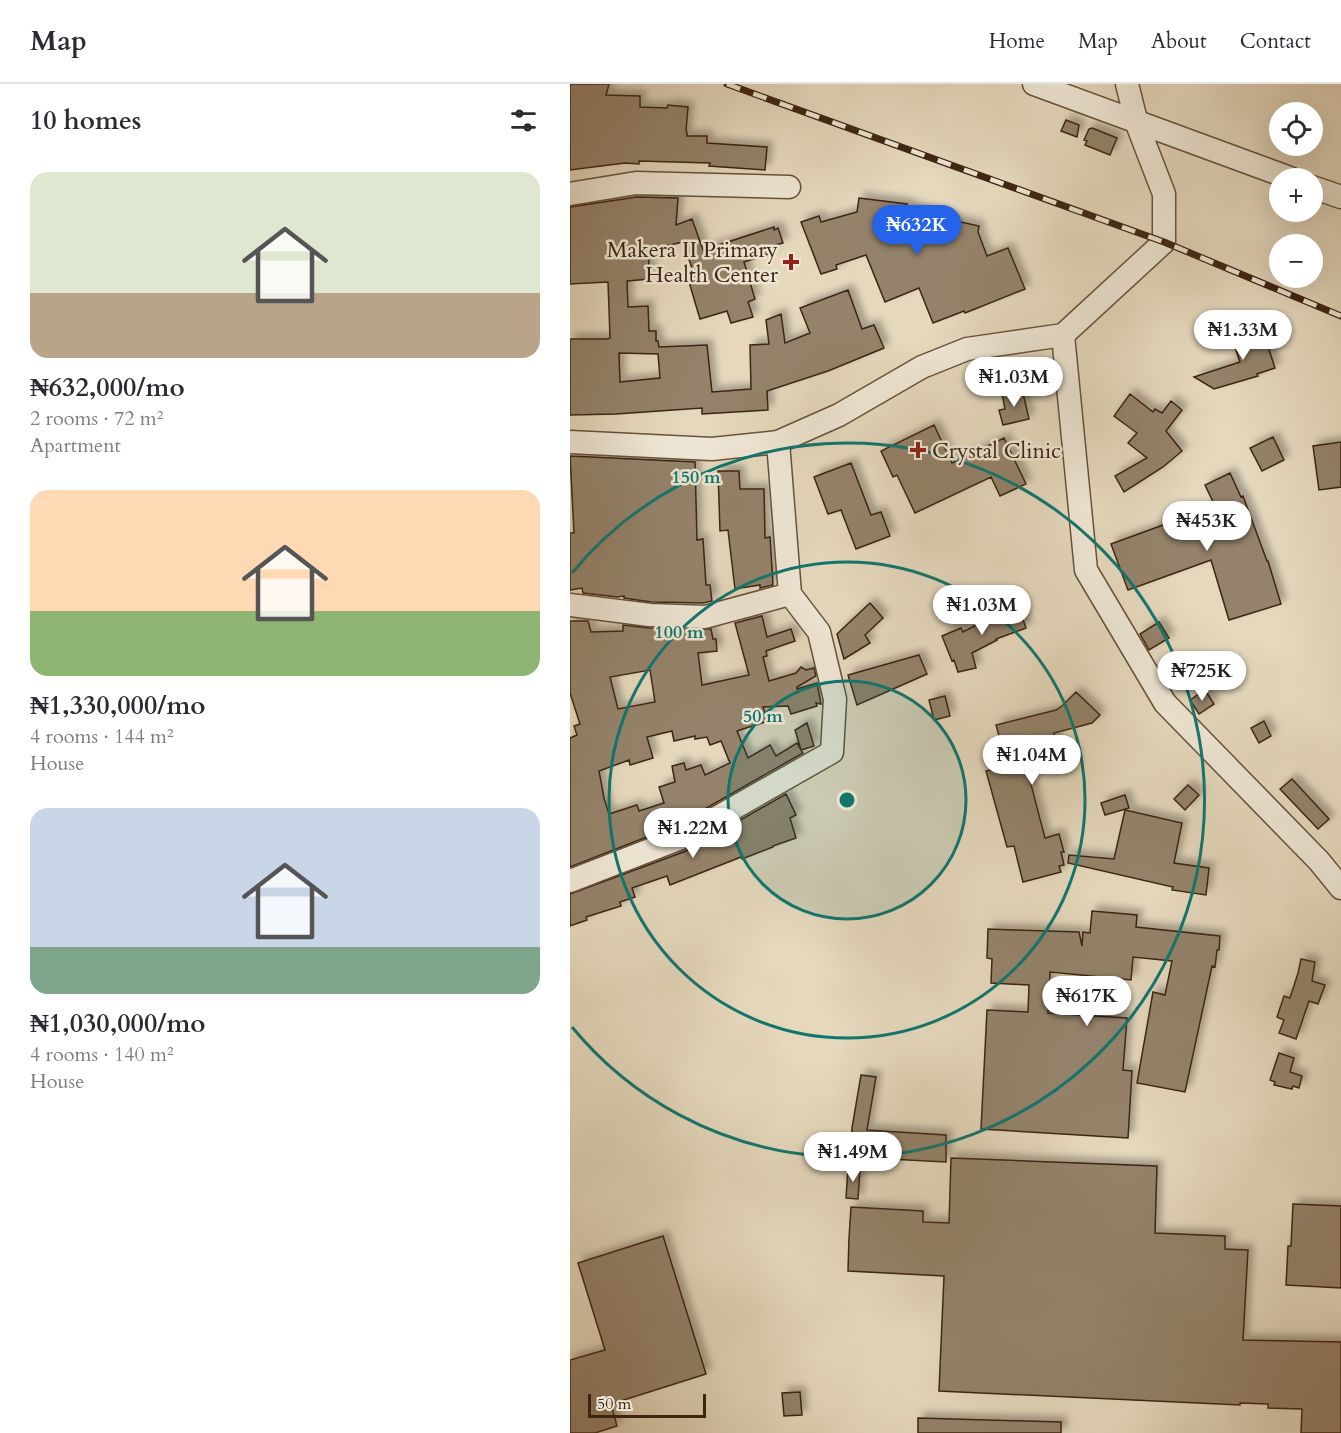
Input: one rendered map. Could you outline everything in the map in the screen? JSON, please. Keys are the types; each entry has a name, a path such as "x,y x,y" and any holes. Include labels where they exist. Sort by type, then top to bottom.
{"street":[{"path":"1034,84 1137,124 1269,171"},
{"path":"570,442 712,449 778,442 838,415 922,367 967,349 1063,335 1164,242 1164,194 1137,124 1127,84"},
{"path":"570,194 636,183 789,186"},
{"path":"1323,191 1341,197"},
{"path":"1063,335 1086,570 1165,703 1319,861 1341,888"},
{"path":"570,881 681,838 832,752 835,699 819,632 790,594 778,442"},
{"path":"570,604 650,615 705,616 790,594"}],"building":[{"path":"570,84 609,84 606,95 640,96 640,107 667,108 668,105 688,107 687,136 707,136 707,143 767,147 765,170 709,166 710,163 639,161 639,164 625,163 570,170"},
{"path":"1066,120 1079,125 1077,137 1061,131"},
{"path":"1092,128 1117,138 1110,155 1085,145 1087,141 1084,140 1089,129"},
{"path":"637,197 678,198 676,225 692,219 703,250 774,227 774,230 778,228 783,243 771,246 772,253 744,262 755,299 748,302 753,317 731,323 727,311 700,319 689,282 696,280 683,242 648,250 650,279 627,281 628,307 648,306 649,331 656,331 656,341 659,347 707,345 712,392 751,389 750,345 769,344 766,320 781,314 785,343 810,333 800,308 848,290 862,329 874,325 884,348 828,371 767,391 768,410 702,414 702,408 570,415 570,339 610,338 608,282 570,284 570,207","holes":["619,353 658,354 660,378 620,382"]},
{"path":"859,198 907,204 907,206 952,220 979,226 978,232 987,256 1008,248 1025,289 933,323 919,288 885,302 866,255 836,265 837,269 821,274 801,222 819,216 821,222 857,212"},
{"path":"1262,328 1275,368 1257,374 1258,376 1214,389 1194,377 1240,362 1232,338"},
{"path":"1022,389 1029,419 1003,425 999,410 1005,409 1002,393"},
{"path":"1130,394 1153,412 1155,409 1162,413 1171,401 1182,410 1166,431 1182,451 1163,467 1124,492 1115,476 1147,458 1128,443 1137,433 1114,416"},
{"path":"934,425 952,463 1004,438 1026,484 1000,496 991,477 915,513 897,475 893,477 881,451"},
{"path":"1273,437 1284,460 1262,471 1250,448"},
{"path":"1341,442 1341,487 1319,490 1313,446"},
{"path":"570,456 695,462 697,540 703,539 706,585 710,585 712,601 703,603 651,602 624,598 624,596 583,593 582,588 570,590 570,533 574,533"},
{"path":"851,463 871,515 881,512 890,536 856,549 841,510 828,514 814,477"},
{"path":"718,471 739,471 740,489 764,489 765,538 770,537 773,585 735,589 728,530 720,531"},
{"path":"1230,473 1241,497 1243,496 1268,561 1281,604 1229,620 1211,560 1128,590 1111,544 1215,506 1205,485"},
{"path":"870,603 883,618 865,635 870,643 844,659 837,634"},
{"path":"1018,605 1026,628 996,639 972,653 976,668 958,672 942,636 961,628 963,632 992,617 991,614"},
{"path":"762,616 767,637 791,629 795,641 766,651 767,656 763,657 769,681 796,673 801,667 806,670 814,668 816,676 797,689 817,683 821,704 816,703 817,706 791,714 788,706 763,707 768,721 737,731 748,758 770,745 776,756 797,743 803,753 675,826 570,867 570,738 577,735 574,726 580,724 570,693 570,621 588,621 591,632 623,631 623,625 649,628 711,629 713,639 716,639 717,651 698,653 702,685 749,675 735,623","holes":["650,670 655,702 618,709 610,677","672,731 674,741 695,736 695,739 707,737 710,745 721,741 730,763 705,775 701,765 686,770 684,763 672,766 675,782 659,787 664,803 639,811 637,805 609,814 599,771 629,760 630,765 653,758 647,737"]},
{"path":"1159,622 1169,638 1149,650 1140,634"},
{"path":"919,655 927,674 857,705 848,675"},
{"path":"1205,690 1214,704 1199,714 1190,700"},
{"path":"1076,692 1100,715 1092,723 1054,733 1057,745 1023,754 1045,838 1059,834 1064,852 1061,852 1064,865 1059,866 1061,872 1023,882 1014,846 1007,847 986,771 1007,766 996,725 1056,710"},
{"path":"945,696 950,716 934,720 929,700"},
{"path":"1264,721 1271,736 1259,743 1251,728"},
{"path":"807,723 814,746 801,750 795,730"},
{"path":"1292,779 1329,819 1318,829 1280,789"},
{"path":"1188,785 1199,795 1185,810 1174,799"},
{"path":"786,794 796,815 790,818 796,838 670,885 667,876 632,888 635,897 620,902 621,906 586,917 587,920 570,926 570,894 686,851"},
{"path":"1125,795 1129,808 1105,815 1101,803"},
{"path":"1125,810 1182,823 1174,863 1209,868 1206,895 1172,890 1173,887 1068,863 1069,855 1114,859"},
{"path":"1092,911 1137,915 1136,927 1220,936 1219,950 1217,950 1215,967 1212,966 1185,1092 1137,1083 1153,992 1165,995 1172,961 1133,957 1131,980 1050,972 1048,1013 1127,1018 1123,1070 1132,1071 1128,1138 981,1129 987,1010 1028,1012 1029,985 991,983 992,959 987,958 988,929 1079,932 1082,946 1083,932 1090,933"},
{"path":"1301,959 1315,962 1312,981 1325,985 1318,1004 1309,1001 1296,1039 1279,1033 1284,1020 1277,1017 1284,996 1290,998"},
{"path":"1279,1053 1294,1058 1290,1072 1302,1076 1299,1088 1293,1086 1292,1089 1274,1085 1275,1082 1270,1080"},
{"path":"861,1075 876,1077 867,1130 946,1135 946,1162 851,1157 852,1128"},
{"path":"951,1158 1157,1166 1155,1233 1225,1236 1225,1249 1248,1250 1243,1340 1341,1342 1341,1433 1301,1433 1302,1409 1268,1408 1268,1404 1240,1403 1240,1405 939,1391 944,1276 848,1271 849,1238 851,1207 923,1211 923,1222 949,1223"},
{"path":"848,1168 860,1169 858,1199 846,1198"},
{"path":"1293,1204 1341,1206 1341,1288 1286,1285"},
{"path":"663,1236 706,1374 611,1404 617,1426 595,1433 570,1433 570,1360 605,1350 578,1263"},
{"path":"800,1392 802,1415 784,1416 782,1393"},
{"path":"918,1418 1061,1422 1061,1433 918,1433"}],"railway":[{"path":"727,84 1164,242 1341,316"}],"place":[{"name":"Makera II Primary Health Center","path":"791,262"},
{"name":"Crystal Clinic","path":"918,450"}]}
